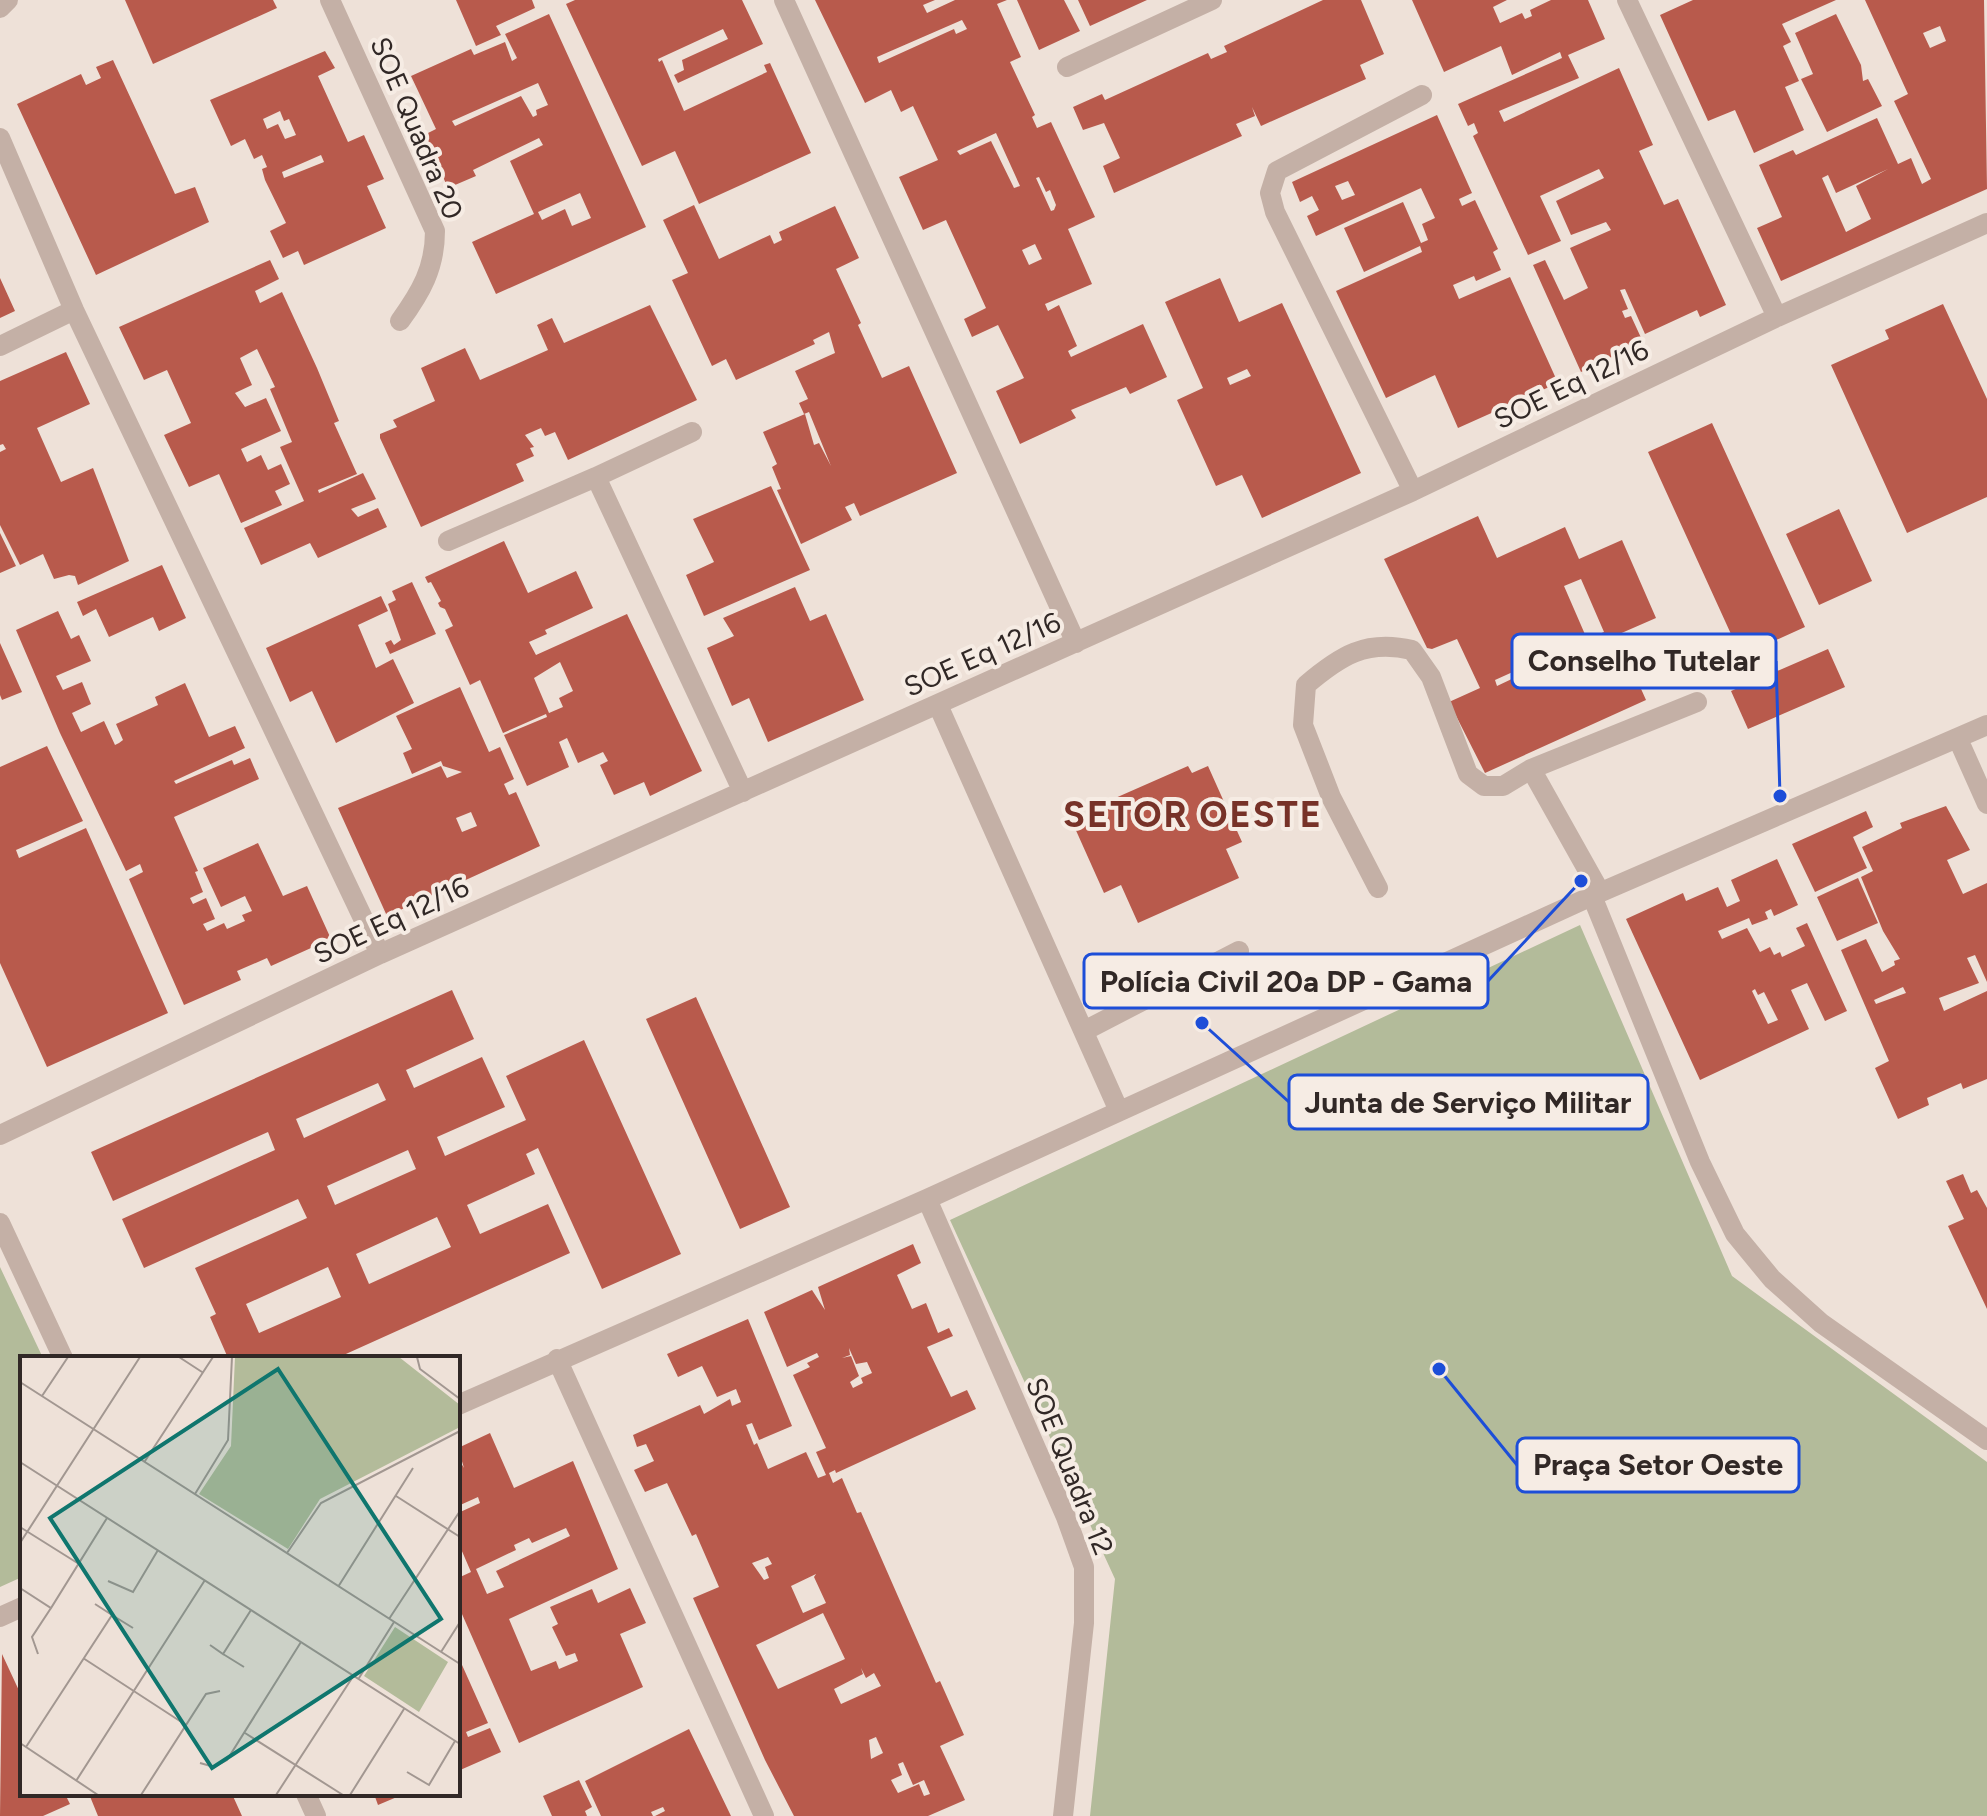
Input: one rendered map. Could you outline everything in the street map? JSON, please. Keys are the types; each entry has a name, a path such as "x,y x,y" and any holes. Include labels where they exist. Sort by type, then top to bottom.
{"street":[{"path":"0,8 8,0"},
{"path":"332,4 354,0"},
{"path":"784,0 1076,643"},
{"path":"1067,67 1212,0"},
{"path":"1627,0 1777,317"},
{"name":"SOE Quadra 20","path":"332,4 435,231 435,259 419,294 400,321"},
{"path":"1413,491 1289,242 1270,193 1277,171 1422,95"},
{"path":"0,138 74,310 380,954"},
{"name":"SOE Eq 12/16","path":"2,1130 380,954 1413,491 1777,317 1987,223"},
{"path":"0,346 74,310"},
{"path":"448,541 692,432"},
{"path":"596,477 743,792"},
{"path":"1378,888 1331,797 1303,725 1306,685 1334,661 1384,644 1412,650 1431,677 1468,774 1484,786 1503,786 1531,769 1697,702"},
{"path":"938,705 1119,1111"},
{"path":"460,1404 927,1199 1596,894 1987,725"},
{"path":"1958,739 1987,804"},
{"path":"1531,769 1596,894 1700,1162 1735,1234 1772,1279 1821,1323 1987,1440"},
{"path":"1084,1031 1239,951"},
{"name":"SOE Quadra 12","path":"927,1199 1059,1502 1084,1567 1084,1623 1063,1816"},
{"path":"0,1223 62,1356"},
{"path":"557,1359 764,1816"},
{"path":"0,1617 20,1608"},
{"path":"307,1796 316,1816"}],"green space":[{"path":"1580,925 1732,1276 1987,1462 1987,1816 1090,1816 1115,1579 950,1220"},
{"path":"0,1267 42,1356 20,1356 20,1578 0,1587"}],"building":[{"path":"125,0 273,0 277,8 153,64"},
{"path":"456,0 532,0 535,8 496,26 501,35 476,46"},
{"path":"575,0 742,0 763,44 678,83 674,75 684,70 682,60 728,39 723,29 658,59 659,62 662,60 684,111 767,72 764,65 770,63 811,153 699,204 675,151 642,166 566,4"},
{"path":"815,0 935,0 923,5 927,13 955,0 1007,0 997,4 1021,57 1010,62 1035,115 1032,117 1037,128 1051,122 1095,217 1068,229 1092,284 1045,304 1048,311 1059,305 1077,346 1068,351 1071,357 1143,324 1167,377 1130,394 1126,387 1071,410 1076,418 1020,444 996,391 1024,378 998,325 972,337 964,319 986,308 946,220 923,230 899,177 938,160 913,106 901,112 891,90 865,103","holes":["962,20 967,29 956,34 954,29 879,63 877,57","996,133 1020,186 1014,188 991,141 960,155 957,151","1039,177 1046,192 1050,190 1056,205 1054,210 1051,211 1036,178","1035,244 1042,259 1029,265 1022,250"]},
{"path":"1017,0 1064,0 1080,31 1039,50"},
{"path":"1078,0 1147,0 1090,26"},
{"path":"1323,0 1361,0 1384,54 1360,65 1366,79 1261,126 1252,107 1255,116 1236,124 1242,136 1114,193 1103,166 1120,158 1104,123 1083,130 1073,107 1102,94 1105,100 1208,53 1211,59 1227,52 1224,46"},
{"path":"1412,0 1507,0 1493,7 1500,23 1522,13 1525,19 1532,16 1530,10 1551,0 1588,0 1605,39 1568,55 1579,78 1499,111 1504,122 1619,68 1653,145 1639,151 1664,205 1678,199 1726,305 1700,317 1697,310 1645,334 1625,289 1620,290 1628,309 1622,311 1625,318 1631,316 1643,342 1581,372 1533,265 1545,260 1564,300 1588,288 1570,248 1611,230 1606,222 1571,235 1556,201 1604,178 1599,169 1540,196 1561,241 1528,255 1473,136 1478,133 1474,123 1468,126 1458,104 1562,58 1560,52 1512,75 1501,46 1444,72"},
{"path":"1693,0 1836,0 1782,24 1791,42 1783,46 1799,81 1785,87 1804,130 1754,153 1735,110 1708,121 1660,15"},
{"path":"1865,0 1984,0 1987,189 1781,281 1757,228 1782,217 1759,165 1793,150 1796,155 1877,118 1898,164 1911,158 1922,184 1931,179 1894,101 1908,94","holes":["1940,26 1946,41 1930,48 1923,33","1888,169 1856,186 1871,219 1846,232 1822,178 1828,175 1836,193"]},
{"path":"549,14 646,227 496,294 472,242 534,214 510,161 543,145 539,138 473,170 476,176 448,188 424,135 436,129 411,76 471,49 474,55 505,42 512,61 517,58 505,34","holes":["538,83 548,105 536,110 537,115 533,117 521,96 455,126 452,121","580,193 591,218 572,226 565,209 542,220 538,212"]},
{"path":"1836,14 1861,65 1863,81 1868,79 1882,106 1827,132 1801,79 1813,74 1795,33"},
{"path":"325,51 335,68 318,76 348,142 364,135 384,179 367,186 386,228 304,265 298,251 283,258 270,231 286,223 265,180 262,169 267,167 262,155 254,159 245,139 231,146 210,100","holes":["280,111 284,121 289,119 296,135 285,139 278,124 267,129 263,119","321,155 324,162 284,178 282,172"]},
{"path":"113,60 175,194 195,187 209,222 96,275 17,104 81,74 86,85 101,78 96,67"},
{"path":"1437,115 1472,193 1459,199 1462,206 1475,200 1498,249 1493,252 1501,270 1476,281 1474,276 1453,285 1459,299 1510,277 1558,383 1458,428 1435,375 1386,398 1336,291 1422,252 1420,246 1364,272 1344,228 1403,202 1421,243 1428,240 1422,224 1435,218 1421,188 1316,236 1307,216 1319,210 1312,196 1300,202 1292,182","holes":["1348,181 1355,195 1342,200 1335,186"]},
{"path":"694,205 719,259 770,235 774,244 782,240 779,232 835,206 859,258 836,269 882,378 909,366 957,473 860,516 854,503 845,507 852,520 801,544 777,490 781,489 772,467 777,464 763,432 805,414 814,445 819,443 831,466 809,412 804,414 799,403 808,399 795,371 835,353 829,332 813,340 815,344 736,380 726,359 712,366 672,280 688,273 663,220"},
{"path":"270,260 279,279 255,291 260,303 282,292 339,421 334,423 357,474 318,490 319,493 363,473 376,499 351,509 358,517 378,508 387,527 318,558 310,543 261,565 244,528 304,501 280,447 292,442 270,389 275,387 257,349 240,358 252,385 235,393 245,407 266,398 281,431 241,449 247,462 261,455 268,470 281,464 290,484 275,491 282,505 241,523 219,474 189,487 164,435 191,423 167,370 144,380 119,327"},
{"path":"0,278 15,311 0,318"},
{"path":"1220,278 1239,322 1282,303 1361,473 1262,518 1242,475 1216,486 1177,400 1203,388 1165,302","holes":["1247,369 1251,376 1230,385 1227,378"]},
{"path":"1943,304 1987,399 1987,497 1907,533 1831,365 1889,339 1885,330"},
{"path":"650,305 697,400 568,460 555,432 545,436 541,428 525,435 534,447 530,448 534,456 516,464 524,481 421,527 380,434 397,427 393,420 435,401 421,368 465,348 480,380 548,350 537,325 552,318 564,343"},
{"path":"66,352 90,404 37,428 61,482 93,468 129,561 78,585 75,576 54,579 43,554 20,565 0,525 0,452 6,449 3,444 0,445 0,381"},
{"path":"1712,423 1805,627 1741,656 1648,452"},
{"path":"771,486 810,570 704,616 686,575 714,562 693,519"},
{"path":"1839,509 1872,581 1819,605 1786,534"},
{"path":"1478,516 1497,558 1565,527 1579,559 1622,540 1656,618 1617,635 1646,700 1485,773 1449,702 1480,688 1457,639 1427,648 1384,559","holes":["1581,579 1604,632 1587,639 1564,586","1528,665 1531,670 1497,686 1495,680"]},
{"path":"0,533 16,566 0,573"},
{"path":"504,541 528,593 576,571 593,608 545,630 547,634 529,642 536,655 627,614 702,771 650,796 644,782 614,795 600,765 608,761 603,752 578,763 567,738 559,742 569,767 527,786 504,735 547,717 546,714 503,733 480,680 470,685 445,630 453,626 445,609 438,603 441,601 431,582 428,583 425,577","holes":["560,662 573,691 559,698 563,707 549,713 534,678"]},
{"path":"162,565 186,618 159,631 153,617 109,637 96,609 83,616 77,602"},
{"path":"412,582 436,634 390,654 385,643 391,640 394,645 401,640 388,604 396,600 392,591"},
{"path":"795,587 810,621 826,614 864,700 768,742 749,698 732,706 707,648 734,636 723,618"},
{"path":"381,596 388,611 358,625 376,668 393,659 414,703 336,743 312,691 290,702 266,648"},
{"path":"58,611 71,639 79,635 91,661 56,676 63,690 82,682 91,704 72,713 81,732 104,721 115,745 123,740 116,724 158,705 155,697 185,683 209,737 235,726 245,748 174,781 176,784 232,760 234,765 250,758 259,779 174,817 198,871 195,872 203,892 190,898 193,904 206,898 215,919 203,924 207,931 224,923 227,929 245,921 242,915 252,911 245,896 221,907 203,868 258,843 283,896 307,886 331,939 271,966 267,958 237,971 241,980 184,1005 129,879 143,872 140,864 126,871 60,733 16,630"},
{"path":"0,643 22,692 2,700 0,695"},
{"path":"1828,649 1845,687 1748,729 1731,691"},
{"path":"460,687 489,752 500,747 514,779 504,784 509,795 516,792 540,846 387,916 338,808 441,766 447,778 462,772 443,766 441,761 412,774 403,753 412,749 396,716","holes":["471,812 477,826 462,832 456,818"]},
{"path":"47,746 83,821 16,850 19,858 86,828 168,1013 47,1067 0,963 0,767"},
{"path":"1188,766 1192,773 1208,766 1242,842 1226,849 1239,878 1138,923 1121,885 1104,893 1074,826 1091,818 1088,810"},
{"path":"1946,806 1970,850 1947,860 1963,894 1987,883 1987,982 1975,955 1967,958 1979,983 1939,998 1944,1011 1987,991 1987,1079 1963,1089 1961,1083 1927,1098 1929,1105 1898,1119 1875,1068 1889,1061 1841,950 1866,939 1882,972 1900,959 1883,931 1861,877 1873,871 1862,847 1902,828 1900,823","holes":["1903,987 1906,993 1876,1004 1874,1000"]},
{"path":"1866,811 1873,827 1853,837 1867,868 1815,892 1792,844"},
{"path":"1777,859 1798,905 1774,916 1771,909 1765,912 1768,919 1752,925 1749,918 1718,931 1722,939 1747,928 1760,952 1770,947 1774,955 1780,952 1782,957 1805,946 1796,928 1807,923 1847,1011 1825,1021 1807,983 1791,990 1809,1029 1700,1080 1626,919 1683,893 1686,901 1718,887 1727,907 1740,901 1731,880","holes":["1755,989 1758,995 1764,992 1778,1020 1768,1024 1752,991"]},
{"path":"1858,878 1878,923 1837,941 1817,897"},
{"path":"452,990 474,1039 406,1070 414,1088 482,1057 505,1107 437,1137 445,1156 526,1120 506,1076 584,1040 681,1254 602,1289 538,1148 526,1154 535,1174 467,1205 480,1234 548,1204 570,1253 341,1356 227,1356 210,1317 216,1314 195,1268 307,1218 298,1199 144,1268 122,1219 275,1150 268,1132 113,1201 91,1152","holes":["378,1083 386,1100 304,1138 296,1119","408,1150 416,1169 335,1205 327,1186","437,1217 451,1247 369,1284 356,1254","328,1267 341,1297 259,1333 246,1304"]},
{"path":"696,997 790,1207 740,1229 646,1019"},
{"path":"1963,1174 1971,1193 1977,1190 1987,1208 1987,1309 1948,1226 1964,1219 1946,1181"},
{"path":"913,1244 921,1263 897,1275 912,1309 926,1303 938,1333 949,1328 953,1336 927,1347 951,1397 967,1390 976,1409 836,1473 835,1470 829,1473 833,1483 842,1478 857,1513 861,1512 936,1683 940,1681 964,1735 940,1746 965,1800 928,1816 794,1816 765,1760 693,1598 719,1587 696,1534 692,1536 667,1483 645,1492 634,1470 654,1461 646,1444 637,1447 633,1435 700,1405 704,1414 730,1399 732,1406 741,1402 736,1389 717,1397 702,1366 678,1377 667,1354 748,1319 792,1426 759,1440 752,1423 746,1425 754,1445 757,1443 768,1469 806,1452 818,1478 826,1475 816,1452 826,1448 793,1375 810,1367 807,1363 819,1357 817,1353 787,1367 764,1312 812,1290 825,1310 818,1287","holes":["849,1348 856,1364 867,1362 872,1373 861,1378 863,1383 853,1388 850,1382 859,1376 851,1356 842,1358 850,1355","768,1557 772,1564 765,1567 769,1578 764,1580 752,1563","816,1574 814,1577 826,1603 803,1613 791,1586","823,1613 845,1659 778,1689 756,1645","861,1668 866,1678 874,1673 881,1686 841,1704 834,1689 863,1674","876,1737 883,1753 871,1759 869,1740","903,1762 913,1785 924,1780 930,1794 924,1796 919,1784 898,1793 891,1780 902,1775 898,1764"]},
{"path":"490,1433 514,1488 573,1461 618,1569 509,1619 531,1671 556,1661 559,1669 578,1661 575,1653 566,1656 552,1627 558,1624 550,1607 592,1589 598,1603 630,1588 646,1623 620,1634 643,1687 519,1743 460,1610 460,1577 471,1572 460,1547 460,1512 480,1503 478,1497 460,1505 460,1461 464,1468 460,1447","holes":["566,1528 570,1536 496,1571 504,1587 487,1594 476,1569 516,1550 514,1545 529,1538 532,1543"]},
{"path":"2,1654 20,1693 20,1796 66,1796 70,1804 43,1816 0,1816"},
{"path":"460,1660 488,1723 466,1732 468,1737 490,1728 501,1752 460,1770"},
{"path":"689,1729 731,1816 655,1816 665,1811 663,1807 651,1812 653,1816 601,1816 585,1781"},
{"path":"579,1780 592,1807 585,1811 587,1816 552,1816 543,1796"},
{"path":"90,1796 233,1796 242,1816 98,1816"},
{"path":"375,1796 399,1796 378,1805"}],"place":[{"name":"Conselho Tutelar","path":"1780,796"},
{"name":"Polícia Civil 20a DP - Gama","path":"1581,881"},
{"name":"Junta de Serviço Militar","path":"1202,1023"},
{"name":"Praça Setor Oeste","path":"1439,1369"}],"district":[{"name":"SETOR OESTE","path":"1193,814"}]}
